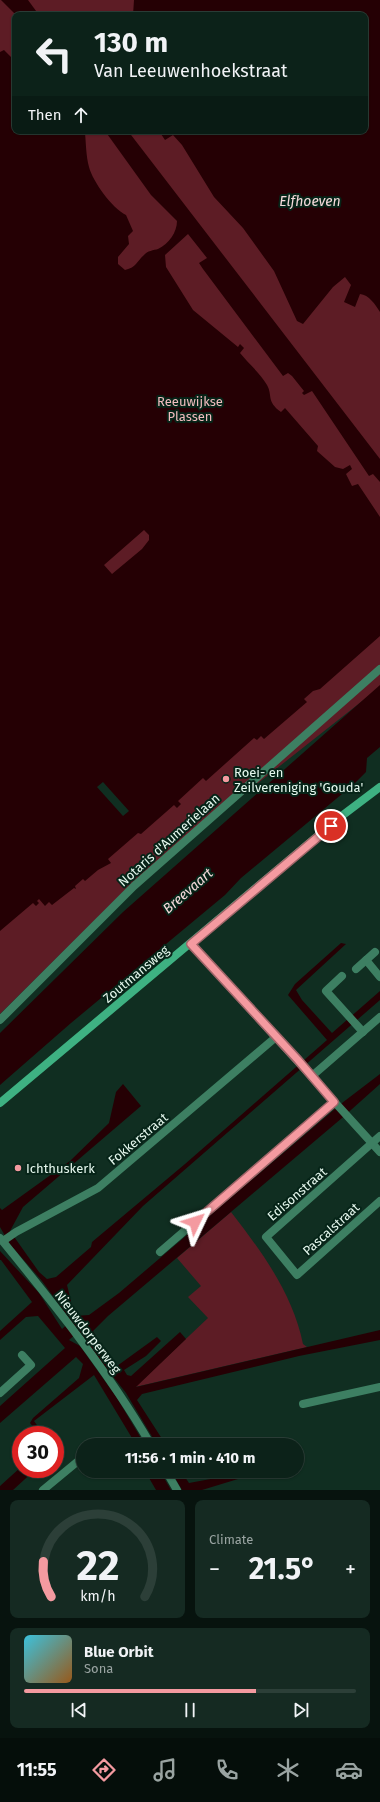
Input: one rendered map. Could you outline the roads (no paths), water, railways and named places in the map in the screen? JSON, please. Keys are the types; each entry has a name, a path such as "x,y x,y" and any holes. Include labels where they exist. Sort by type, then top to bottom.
{"street":[{"name":"Notaris d'Aumerielaan","path":"0,1020 134,886 380,669"},
{"name":"Zoutmansweg","path":"0,1103 191,944 339,818 380,787"},
{"path":"191,944 310,1073 380,1152"},
{"path":"356,969 375,952"},
{"path":"366,960 380,977"},
{"path":"342,976 326,991 363,1032"},
{"path":"310,1073 380,1017"},
{"name":"Fokkerstraat","path":"3,1239 98,1188 276,1037"},
{"path":"160,1252 336,1104"},
{"name":"Edisonstraat","path":"297,1275 266,1237 380,1136"},
{"name":"Pascalstraat","path":"297,1275 380,1201"},
{"name":"Nieuwdorperweg","path":"3,1239 78,1337 129,1408 147,1438"},
{"path":"0,1393 31,1365 22,1355"},
{"path":"303,1404 380,1387"},
{"path":"43,1490 76,1463"},
{"path":"170,1478 177,1490"}],"water":[{"path":"1,0 28,0 37,12 13,12"},
{"name":"Elfhoeven","path":"134,0 380,0 380,312 372,300 360,294 355,307 344,302 351,285 345,277 333,287 303,324 297,321 274,271 243,228 214,197 182,145 173,135 165,140 161,134 368,134 368,12 133,12"},
{"name":"Reeuwijkse Plassen","path":"4,50 12,58 12,134 85,134 88,163 94,180 109,201 126,215 133,231 128,236 129,244 118,257 118,264 125,270 134,266 147,253 166,244 174,233 177,225 177,221 151,195 107,134 130,134 380,459 380,482 373,474 369,476 312,391 304,395 302,393 304,391 292,376 288,373 283,376 203,269 199,263 207,258 188,234 165,255 166,267 193,310 238,347 240,344 244,348 240,353 267,385 273,405 281,412 285,408 318,446 317,451 335,467 343,469 350,465 352,469 346,474 352,486 358,484 380,517 380,636 320,689 313,691 304,699 307,702 264,739 261,736 257,740 254,738 206,781 203,778 178,801 181,804 177,808 174,805 141,834 138,833 108,859 111,863 98,870 85,881 83,879 75,886 76,889 74,888 52,905 49,902 45,906 39,899 37,901 39,903 36,906 33,903 0,931 0,52","holes":["144,530 149,535 149,540 142,549 112,574 104,565"]},
{"name":"Breevaart","path":"380,685 380,747 367,758 366,772 354,784 241,878 225,895 71,1023 0,1085 0,1033 123,912"},
{"path":"341,943 346,944 296,990 302,1000 332,1033 380,991 380,1000 143,1206 67,1285 71,1301 69,1309 74,1316 89,1315 119,1293 342,1103 380,1074 380,1084 342,1118 108,1316 93,1331 113,1365 117,1366 157,1337 161,1341 146,1356 124,1370 127,1375 131,1376 180,1332 186,1339 136,1387 380,1330 380,1340 299,1356 142,1394 137,1400 161,1438 153,1438 126,1393 78,1332 69,1340 80,1346 117,1398 141,1438 132,1438 94,1375 34,1421 38,1426 32,1426 30,1423 33,1418 79,1378 83,1364 76,1357 0,1423 0,1406 65,1348 38,1316 26,1317 0,1340 0,1331 32,1302 0,1260 0,1251 39,1293 62,1329 70,1322 69,1318 42,1281 9,1243 0,1227 0,1208 2,1210 70,1161 109,1123 116,1092 123,1084 141,1106 23,1207 10,1231 39,1272 47,1279 56,1277 91,1247 92,1242 185,1164 327,1040 288,995 295,984"},
{"path":"12,1475 12,1478 26,1478 13,1490 0,1490 0,1486"},
{"path":"149,1478 164,1478 171,1490 156,1490"},
{"path":"175,1478 186,1478 189,1483 216,1478 241,1478 202,1490 182,1490"}],"place":[{"name":"Roei- en Zeilvereniging 'Gouda'","path":"226,779"},
{"name":"Ichthuskerk","path":"18,1168"}]}
